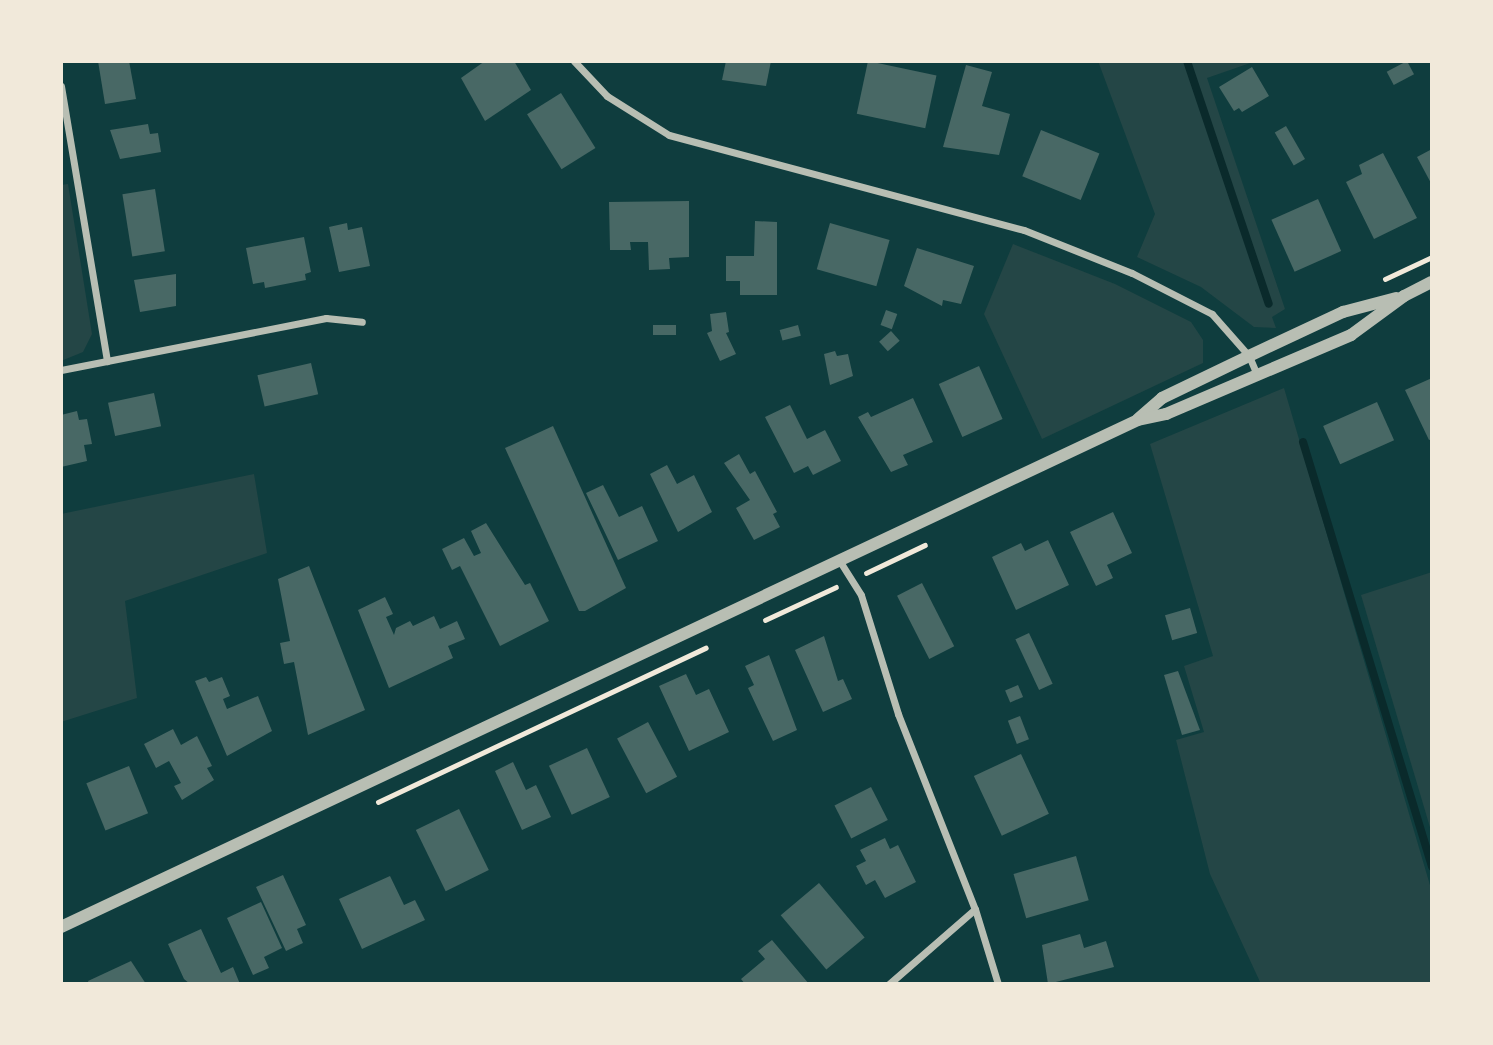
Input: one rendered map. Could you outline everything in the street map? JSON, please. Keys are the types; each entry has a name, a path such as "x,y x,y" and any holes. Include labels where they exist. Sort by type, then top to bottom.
{"street":[{"path":"574,61 607,96 670,135 1024,230 1132,273 1212,314 1249,356 1257,375"},
{"path":"61,86 107,360"},
{"path":"61,927 1138,419 1166,414 1351,335 1404,296 1432,282"},
{"path":"1138,419 1162,398 1343,312 1404,296"},
{"path":"61,370 326,318 362,322"},
{"path":"839,560 861,595 898,714 975,909 998,984"},
{"path":"889,984 975,909"}],"shaded area":[{"path":"1098,61 1256,61 1207,78 1285,309 1272,317 1276,328 1254,327 1201,287 1137,257 1155,214"},
{"path":"68,184 92,334 83,352 61,361 61,185"},
{"path":"1013,244 1115,284 1191,322 1203,340 1203,363 1042,439 984,314"},
{"path":"1284,388 1432,892 1432,984 1261,984 1210,874 1176,740 1204,732 1184,666 1213,656 1150,444"},
{"path":"254,474 267,553 125,601 137,698 61,722 61,514"},
{"path":"1432,572 1432,834 1361,595"}],"building":[{"path":"98,61 129,61 136,99 105,104"},
{"path":"485,61 514,61 531,90 485,121 461,78"},
{"path":"726,61 771,61 766,86 722,80"},
{"path":"868,61 936,76 925,128 857,114"},
{"path":"1407,61 1414,74 1394,85 1387,72"},
{"path":"966,65 992,72 982,106 1010,114 999,155 943,147"},
{"path":"1252,67 1269,96 1242,112 1239,108 1234,111 1219,87"},
{"path":"561,93 595,148 562,169 527,114"},
{"path":"148,124 150,134 158,133 161,152 120,159 110,130"},
{"path":"1286,126 1305,159 1294,165 1275,132"},
{"path":"1041,130 1099,154 1081,200 1022,176"},
{"path":"1432,149 1432,185 1417,157"},
{"path":"1383,153 1417,218 1374,239 1346,182 1362,174 1359,165"},
{"path":"155,189 165,251 132,256 122,194"},
{"path":"1318,199 1341,251 1295,272 1271,220"},
{"path":"689,201 689,257 669,258 670,269 649,270 648,242 630,242 631,250 610,250 609,202"},
{"path":"755,221 777,222 777,295 740,295 740,281 726,281 726,256 754,256"},
{"path":"347,223 348,230 362,227 370,266 339,272 329,227"},
{"path":"830,223 890,240 876,286 817,269"},
{"path":"304,237 311,272 305,274 306,280 265,288 264,282 253,284 246,248"},
{"path":"917,248 974,266 961,304 943,300 942,306 904,286"},
{"path":"176,274 176,306 140,312 134,280"},
{"path":"886,310 897,314 892,329 881,325"},
{"path":"726,312 729,332 726,333 736,354 720,361 707,333 712,331 710,314"},
{"path":"653,325 676,325 676,335 653,335"},
{"path":"798,325 801,336 782,341 780,330"},
{"path":"891,331 900,341 888,351 879,342"},
{"path":"835,351 837,356 848,354 853,376 830,385 824,354"},
{"path":"311,363 318,394 265,407 257,375"},
{"path":"979,366 1003,419 962,437 939,384"},
{"path":"1432,378 1432,439 1429,440 1405,390"},
{"path":"154,393 161,426 115,436 108,403"},
{"path":"913,398 933,442 903,455 908,465 891,472 858,417 868,412 871,417"},
{"path":"1377,402 1394,440 1340,464 1323,426"},
{"path":"790,405 807,439 825,430 841,461 813,475 808,466 794,473 765,417"},
{"path":"77,411 79,420 87,419 92,444 84,445 87,461 61,467 61,415"},
{"path":"553,426 626,588 585,611 579,611 505,448"},
{"path":"739,454 750,474 755,471 777,512 773,514 780,527 754,540 736,508 750,500 724,463"},
{"path":"667,465 677,484 694,475 712,512 678,532 650,474"},
{"path":"603,485 619,517 642,506 658,541 618,560 586,493"},
{"path":"1113,512 1132,553 1107,565 1113,578 1096,586 1070,532"},
{"path":"486,523 525,585 530,583 549,621 500,646 460,566 452,570 442,549 464,538 474,556 481,553 471,531"},
{"path":"1048,540 1069,585 1016,610 992,557 1021,543 1025,551"},
{"path":"309,566 365,710 308,735 294,662 284,664 280,643 290,641 278,579"},
{"path":"922,583 954,646 929,659 897,596"},
{"path":"385,597 393,614 386,617 394,635 396,628 410,621 413,626 434,616 440,629 457,621 465,639 448,646 453,658 389,688 358,610"},
{"path":"1190,608 1197,633 1172,640 1165,615"},
{"path":"1029,633 1053,684 1039,690 1015,639"},
{"path":"824,636 838,681 843,679 852,699 823,712 795,650"},
{"path":"769,655 797,730 773,741 748,688 754,685 745,666"},
{"path":"1178,671 1200,730 1182,735 1164,675"},
{"path":"686,674 696,695 709,689 729,732 689,751 659,686"},
{"path":"206,677 209,682 222,677 230,696 223,699 227,709 258,696 272,731 227,756 195,681"},
{"path":"1018,685 1023,697 1010,702 1005,690"},
{"path":"1020,716 1029,739 1017,744 1008,721"},
{"path":"648,722 677,777 646,793 617,738"},
{"path":"173,729 181,745 197,736 212,766 207,768 214,780 182,800 174,786 181,783 169,761 156,768 144,744"},
{"path":"587,748 610,797 572,815 549,766"},
{"path":"1021,754 1049,814 1002,836 974,776"},
{"path":"513,762 526,790 536,785 551,817 522,830 495,771"},
{"path":"129,766 148,813 105,831 86,783"},
{"path":"871,787 888,820 851,839 834,806"},
{"path":"459,809 489,870 446,891 416,830"},
{"path":"885,838 890,849 898,845 916,882 885,898 875,880 866,885 856,866 866,861 860,850"},
{"path":"1076,856 1089,900 1026,918 1014,874"},
{"path":"283,875 306,925 297,929 303,943 286,951 256,887"},
{"path":"390,876 404,905 415,900 425,920 362,949 339,899"},
{"path":"819,883 865,937 826,970 781,915"},
{"path":"261,902 282,948 264,957 269,968 253,975 227,918"},
{"path":"201,929 221,973 233,967 240,984 190,984 184,979 168,944"},
{"path":"1080,934 1084,948 1106,941 1114,967 1048,984 1042,945"},
{"path":"772,940 809,984 745,984 741,979 765,959 758,951"},
{"path":"131,961 146,984 89,984 88,981"}],"waterway":[{"path":"1187,61 1269,304"},
{"path":"1303,442 1432,867"}]}
